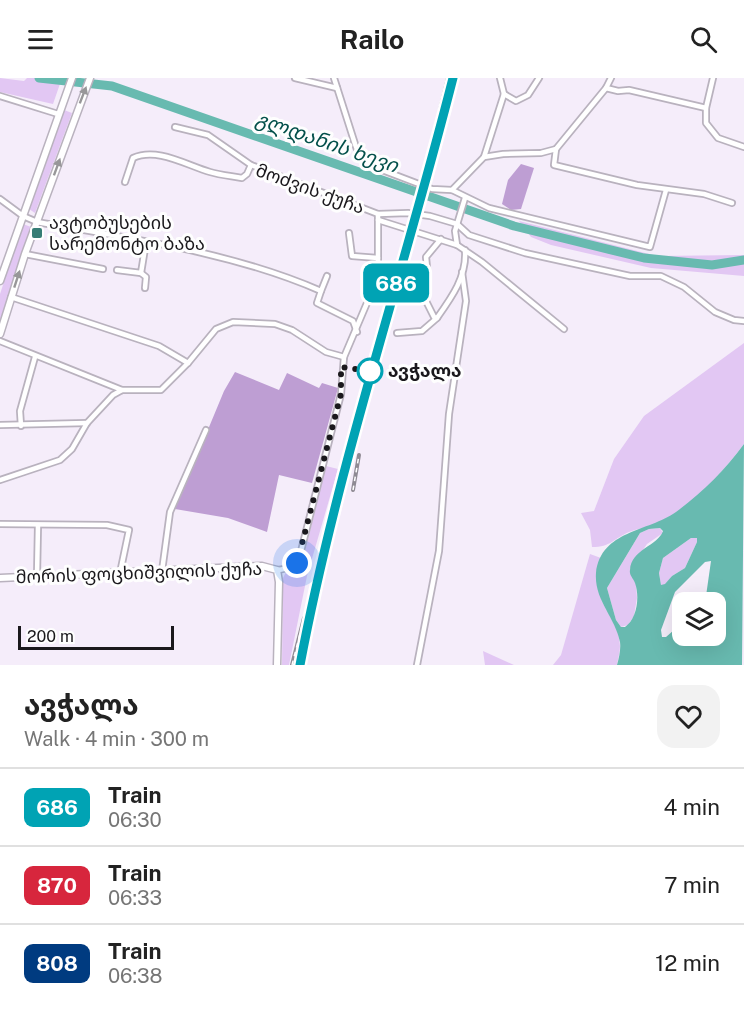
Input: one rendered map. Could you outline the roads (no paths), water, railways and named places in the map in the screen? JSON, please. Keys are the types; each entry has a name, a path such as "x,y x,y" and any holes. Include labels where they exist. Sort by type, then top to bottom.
{"main road":[{"path":"0,281 72,78"},
{"path":"0,334 25,254 90,78"},
{"name":"მორის ფოცხიშვილის ქუჩა","path":"0,578 262,566 277,570"},
{"path":"277,570 279,616 277,665"}],"street":[{"path":"295,78 337,88"},
{"path":"334,78 359,155 369,165 432,189 452,190 464,200 520,217 650,247 666,190"},
{"path":"452,190 484,157 504,94 500,78"},
{"path":"504,94 516,101 528,95 539,78"},
{"path":"484,157 541,153 555,149 606,88 610,78"},
{"path":"713,78 706,108 706,123 710,131 718,138 744,147"},
{"path":"606,88 618,91 629,90 706,108"},
{"path":"0,96 59,110"},
{"path":"175,127 208,135 251,165"},
{"path":"555,149 554,165 666,190 685,190 732,202"},
{"name":"მოძვის ქუჩა","path":"125,182 134,158 144,153 165,157 212,173 242,178 247,174 251,165 378,214"},
{"path":"0,199 22,216 37,222 201,253 292,278 321,291"},
{"path":"457,245 457,222 464,200"},
{"path":"277,570 297,563 300,555 341,394 344,357 357,332 378,277 378,214 408,213 457,222 469,236 525,253 630,276 661,276 684,287 715,312 734,320 744,321"},
{"path":"378,220 457,245 564,329"},
{"path":"349,233 352,256 378,258"},
{"path":"437,318 421,291 428,278 426,257 441,239"},
{"path":"141,273 146,242"},
{"path":"397,333 422,331 437,318 452,297 462,273 466,261 465,250"},
{"path":"25,254 103,269"},
{"path":"117,270 141,273 146,277 145,288"},
{"path":"417,665 439,551 449,414 466,301 462,273"},
{"path":"327,276 316,303 353,321 357,332"},
{"path":"11,297 159,346 188,363"},
{"path":"0,341 35,357 122,390 161,390 188,363 216,328 233,322 275,324 292,330 326,352 344,357"},
{"path":"21,426 20,411 35,357"},
{"path":"0,480 60,460 72,449 87,423 113,395 122,390"},
{"path":"0,425 87,423"},
{"path":"162,571 170,512 206,430"},
{"path":"0,524 107,525 129,530 120,573"},
{"path":"38,525 38,576"}],"waterway":[{"name":"გლდანის ხევი","path":"39,78 112,86 514,226 644,258 712,265 744,260"}],"railway":[{"path":"440,110 448,78"},
{"path":"304,665 319,591 355,443 457,78"},
{"path":"353,490 359,455"},
{"path":"292,665 304,618"}],"train":[{"name":"686","path":"300,665 323,548 338,490 390,301 421,204 453,78"}],"place":[{"name":"ავტობუსების სარემონტო ბაზა","path":"37,233"},
{"name":"ავჭალა","path":"370,371"}]}
